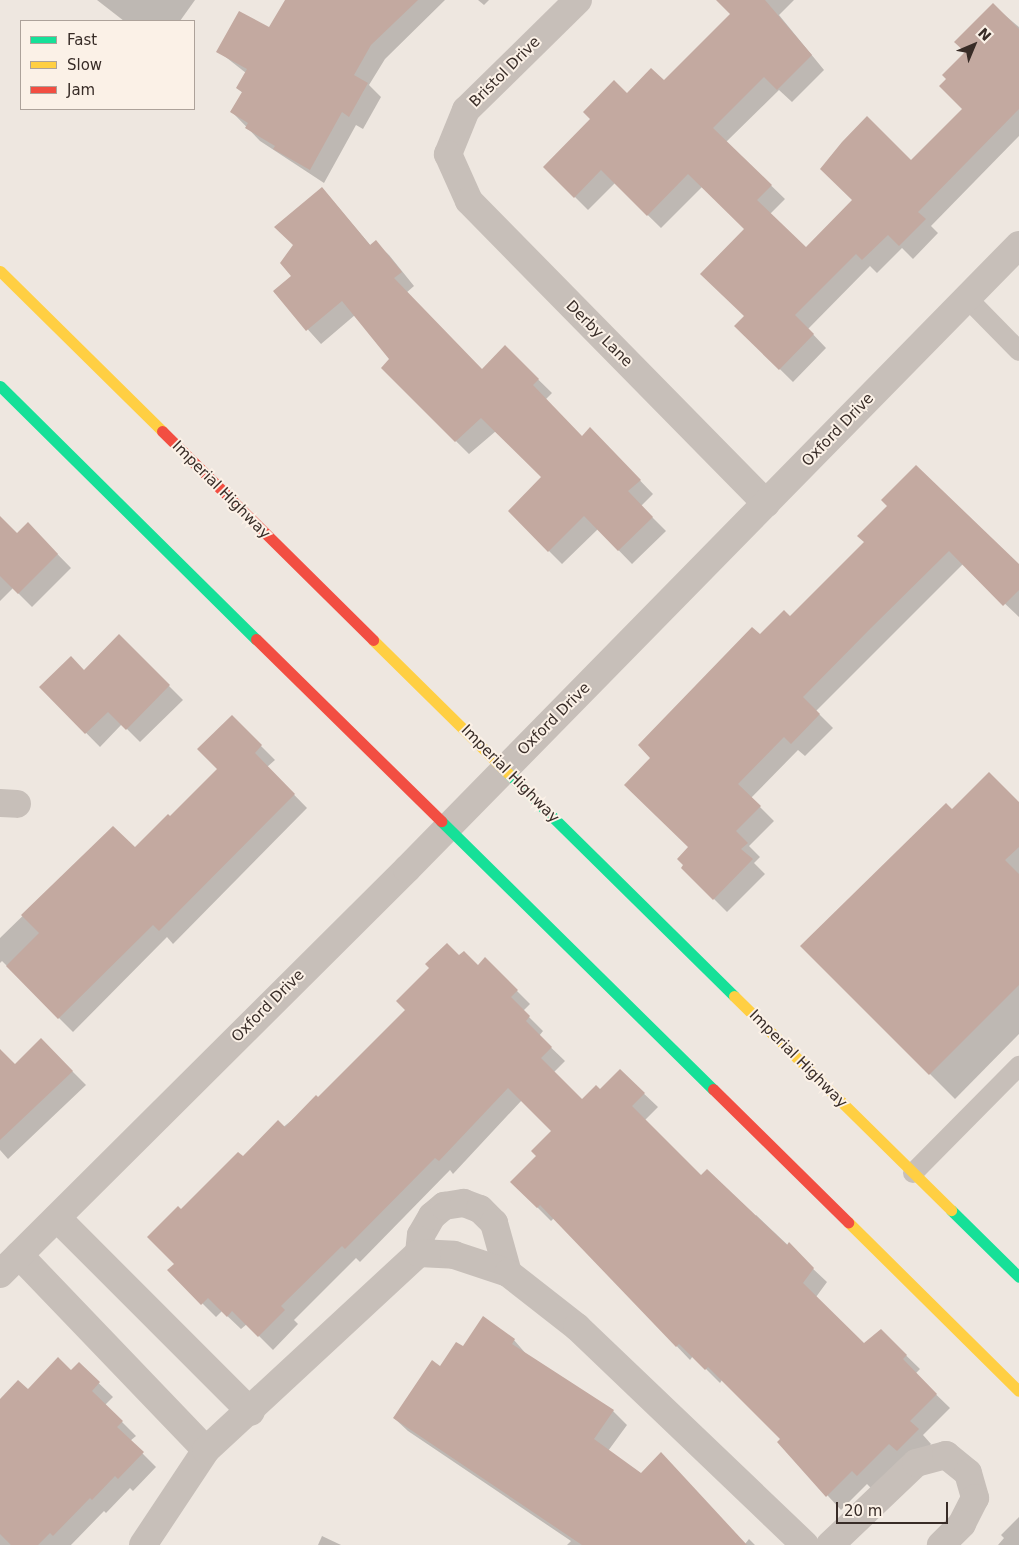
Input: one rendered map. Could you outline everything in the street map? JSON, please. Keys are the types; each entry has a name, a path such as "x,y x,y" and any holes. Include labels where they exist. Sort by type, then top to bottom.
{"main road":[{"name":"Imperial Highway","path":"0,271 1019,1278"},
{"path":"0,386 1019,1391"}],"street":[{"name":"Bristol Drive","path":"448,154 466,110 578,0"},
{"name":"Derby Lane","path":"448,154 468,201 766,502"},
{"name":"Oxford Drive","path":"0,1274 447,828 1019,245"},
{"path":"143,1545 206,1450 251,1412 419,1254 421,1235 432,1216 444,1206 464,1203 480,1209 494,1223 508,1273"},
{"path":"57,1218 251,1412"},
{"path":"419,1254 454,1255 508,1273 577,1327 805,1545"},
{"path":"19,1255 206,1450"},
{"path":"830,1545 916,1464 946,1455 968,1473 975,1498 962,1524 941,1545"}],"lane":[{"path":"967,298 1019,351"},
{"path":"913,1173 1019,1066"}],"building":[{"path":"285,0 418,0 371,45 354,75 368,83 349,117 342,112 310,170 273,149 275,146 245,128 248,123 230,112 242,92 236,88 247,69 216,52 239,11 269,27"},
{"path":"716,0 765,0 812,55 777,90 764,77 713,128 772,185 757,200 806,247 852,200 820,169 867,116 911,160 962,109 939,86 946,79 942,75 965,52 954,42 993,3 1019,29 1019,109 918,212 926,219 899,246 888,235 862,260 856,254 795,315 814,334 779,370 734,326 744,316 700,274 744,229 688,174 647,216 601,170 574,198 543,167 590,119 583,112 614,80 627,93 651,68 664,80 730,14"},
{"path":"322,187 370,245 376,240 402,272 394,278 482,369 505,345 539,379 533,385 582,436 590,427 641,480 628,491 653,517 618,551 584,516 548,552 508,511 541,477 481,418 455,442 381,368 389,359 342,301 306,331 273,291 291,276 280,263 293,245 274,227"},
{"path":"916,465 1019,564 1019,590 1003,606 949,551 871,628 803,697 820,714 791,744 784,737 738,784 761,806 736,831 748,843 741,849 753,859 713,900 681,868 683,865 677,859 688,847 624,785 650,758 638,745 752,627 760,634 784,610 790,616 864,542 857,536 887,506 881,500"},
{"path":"0,516 17,533 28,522 58,554 18,594 0,576"},
{"path":"119,634 170,685 126,730 108,712 85,734 39,687 71,656 84,670"},
{"path":"232,715 262,745 255,753 295,794 159,931 153,925 58,1019 6,966 39,933 21,915 113,826 135,847 168,814 170,816 217,769 197,749"},
{"path":"989,772 1019,802 1019,847 1005,860 1019,874 1019,985 929,1075 800,946 946,803 952,809"},
{"path":"447,943 459,955 464,951 478,965 485,957 518,990 511,997 530,1016 526,1021 552,1047 541,1058 582,1099 596,1085 600,1089 620,1069 645,1093 632,1106 701,1175 707,1169 787,1245 789,1242 814,1268 803,1283 864,1343 881,1329 907,1355 903,1359 937,1394 910,1421 919,1429 897,1451 889,1444 857,1476 852,1471 826,1497 777,1442 780,1439 708,1367 705,1370 679,1344 676,1347 540,1205 537,1208 510,1182 536,1156 531,1151 551,1131 508,1088 439,1161 435,1158 345,1249 342,1246 281,1306 285,1310 258,1337 232,1311 227,1317 208,1298 201,1305 167,1270 174,1264 147,1237 178,1206 181,1209 238,1152 243,1156 278,1120 285,1127 316,1095 318,1097 405,1010 396,1001 429,968 425,964"},
{"path":"41,1038 73,1071 0,1140 0,1049 15,1064"},
{"path":"483,1316 515,1339 512,1344 614,1410 594,1439 641,1473 661,1452 747,1545 582,1545 393,1418 432,1360 440,1366 456,1342 463,1346"},
{"path":"58,1357 71,1370 79,1362 100,1382 92,1391 123,1421 117,1427 144,1452 118,1479 115,1476 92,1500 90,1498 53,1536 50,1533 38,1545 11,1545 0,1534 0,1399 18,1380 28,1389"}],"traffic: fast":[{"path":"0,386 256,639"},
{"path":"509,774 734,996"},
{"path":"441,821 713,1089"},
{"path":"951,1210 1019,1277"}],"traffic: slow":[{"path":"0,271 162,431"},
{"path":"373,640 509,774"},
{"path":"734,996 951,1210"},
{"path":"848,1222 1019,1391"}],"traffic: jam":[{"path":"162,431 373,640"},
{"path":"256,639 441,821"},
{"path":"713,1089 848,1222"}]}
